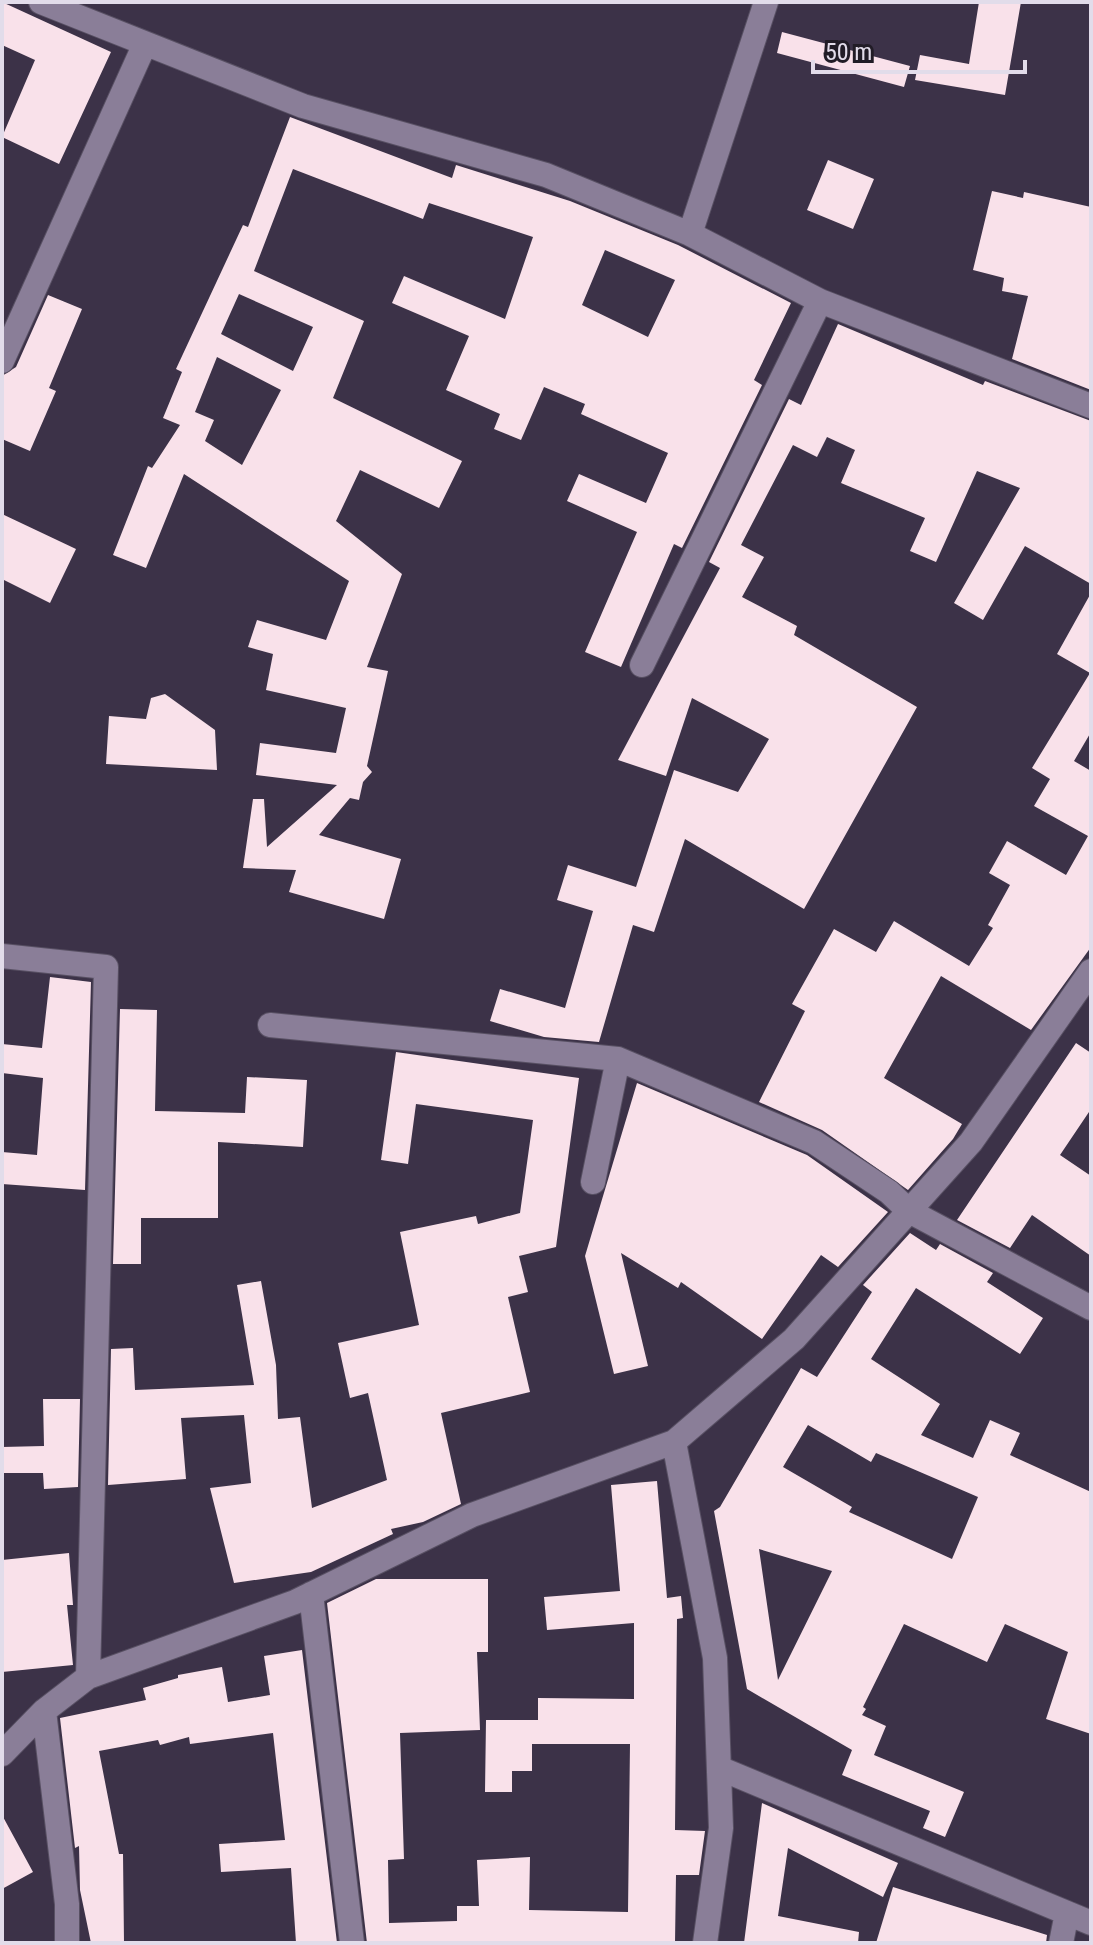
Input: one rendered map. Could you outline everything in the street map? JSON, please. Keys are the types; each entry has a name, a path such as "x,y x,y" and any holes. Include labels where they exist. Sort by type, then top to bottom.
{"street":[{"path":"41,2 144,46 303,106 546,175 690,234 820,301 1091,406"},
{"path":"690,234 766,2"},
{"path":"2,361 144,46"},
{"path":"642,665 820,301"},
{"path":"2,956 106,967 88,1677"},
{"path":"2,1754 44,1711 88,1677 311,1594 472,1515 674,1442 714,1411 794,1339 971,1142 1091,971"},
{"path":"270,1025 618,1059 814,1142 889,1192 909,1211 1091,1308"},
{"path":"593,1182 618,1059"},
{"path":"674,1442 715,1658 721,1828 705,1943"},
{"path":"311,1594 352,1943"},
{"path":"44,1711 67,1904 67,1943"},
{"path":"719,1768 1091,1923"},
{"path":"1061,1943 1067,1913"}],"building":[{"path":"2,2 111,52 59,164 2,137 35,60 2,45"},
{"path":"979,2 1021,2 1005,95 915,80 920,55 969,64"},
{"path":"782,32 910,66 904,87 777,53"},
{"path":"290,117 452,178 456,165 570,201 678,245 791,303 754,380 762,385 682,548 674,544 621,667 585,652 637,532 567,501 579,474 646,503 668,453 581,414 585,404 544,387 521,440 494,429 500,414 446,390 469,336 392,303 404,276 505,319 533,237 429,203 423,219 293,169 254,271 364,321 333,398 462,461 439,508 360,470 336,521 402,574 367,667 388,671 367,766 372,772 363,782 359,800 350,798 319,835 401,859 384,919 289,892 296,870 243,868 253,799 264,799 267,847 337,785 256,775 260,743 336,753 346,708 266,690 273,654 248,647 257,620 326,640 349,581 184,474 146,568 113,555 148,466 152,468 180,425 163,418 182,372 176,369 243,225 248,227","holes":["605,250 675,280 648,337 582,305","239,294 313,327 293,371 221,334","217,357 281,390 242,465 205,441 214,420 195,412"]},
{"path":"828,160 874,179 853,229 807,210"},
{"path":"992,191 1023,198 1024,192 1091,207 1091,390 1012,359 1028,296 1002,291 1004,278 973,270"},
{"path":"48,295 82,309 49,388 56,391 30,451 2,439 2,376 16,367"},
{"path":"838,324 983,385 985,381 1091,421 1091,584 1025,546 983,620 954,603 1020,488 977,471 936,562 910,551 925,518 841,483 855,450 827,437 817,457 793,445 741,545 764,557 742,597 797,626 794,635 917,707 804,909 685,839 654,932 633,925 599,1042 544,1037 490,1021 500,989 565,1008 593,911 557,900 568,865 636,887 674,770 738,792 769,739 692,698 666,776 618,760 720,568 709,562 789,399 801,405"},
{"path":"2,514 76,549 50,603 2,579"},
{"path":"1091,593 1091,732 1074,761 1091,771 1091,947 1031,1030 941,976 884,1078 962,1124 953,1139 908,1190 822,1130 759,1102 805,1011 792,1004 834,929 876,952 894,921 969,966 993,928 988,925 1010,885 989,873 1007,841 1066,875 1088,836 1034,806 1050,779 1032,768 1090,673 1057,654"},
{"path":"165,694 215,730 217,770 106,764 109,716 146,719 151,698"},
{"path":"50,977 91,982 85,1190 2,1184 2,1152 37,1155 43,1078 2,1073 2,1044 42,1048"},
{"path":"120,1009 157,1010 155,1111 245,1113 247,1077 307,1080 303,1147 218,1142 218,1218 141,1218 141,1264 113,1264"},
{"path":"1076,1043 1091,1053 1091,1109 1060,1155 1091,1176 1091,1256 1032,1215 1010,1248 957,1220"},
{"path":"396,1052 579,1078 556,1247 519,1256 528,1292 508,1297 530,1392 441,1413 461,1504 423,1522 391,1529 393,1534 311,1572 234,1583 210,1488 251,1483 244,1415 181,1418 186,1479 108,1485 111,1349 133,1348 135,1390 254,1385 237,1285 261,1281 276,1365 278,1419 300,1417 312,1508 387,1480 368,1393 350,1398 338,1343 419,1325 400,1232 476,1216 478,1224 520,1213 533,1120 416,1104 408,1164 381,1160"},
{"path":"637,1083 807,1155 888,1212 838,1267 821,1255 762,1339 681,1282 678,1288 621,1253 648,1366 614,1374 585,1256"},
{"path":"910,1233 936,1250 940,1244 993,1273 987,1282 1043,1318 1020,1354 916,1288 871,1359 940,1404 921,1435 973,1458 990,1420 1020,1433 1010,1455 1091,1492 1091,1734 1046,1719 1068,1652 1005,1624 987,1662 904,1624 863,1707 866,1709 862,1715 886,1726 874,1755 964,1792 945,1837 923,1828 930,1811 842,1775 852,1750 747,1689 714,1511 720,1507 801,1368 817,1377 872,1292 863,1285","holes":["808,1425 871,1462 876,1453 978,1497 952,1559 849,1512 852,1507 783,1467","759,1549 832,1571 778,1680"]},
{"path":"43,1399 80,1399 78,1487 44,1489 43,1473 2,1473 2,1447 44,1446"},
{"path":"657,1481 667,1598 681,1596 683,1618 677,1619 675,1830 705,1831 699,1875 676,1875 675,1943 367,1943 327,1603 376,1579 488,1579 488,1652 477,1652 480,1730 400,1733 404,1859 388,1860 389,1923 457,1921 457,1906 479,1906 477,1860 530,1857 529,1910 628,1912 630,1744 532,1744 532,1771 512,1771 512,1792 485,1792 486,1720 538,1720 538,1698 634,1699 634,1623 547,1630 544,1597 620,1591 611,1485"},
{"path":"69,1553 73,1605 67,1605 73,1665 2,1672 2,1560"},
{"path":"302,1650 337,1943 296,1943 291,1868 221,1872 219,1844 285,1840 273,1733 190,1744 189,1737 160,1745 158,1740 99,1751 119,1854 123,1854 124,1943 91,1943 80,1890 79,1846 75,1848 60,1718 146,1700 143,1688 178,1678 178,1675 222,1667 228,1702 270,1695 264,1656"},
{"path":"762,1803 898,1863 883,1897 788,1848 778,1916 859,1932 858,1943 744,1943"},
{"path":"2,1815 33,1872 2,1889"},
{"path":"893,1887 1047,1935 1046,1943 876,1943"}]}
